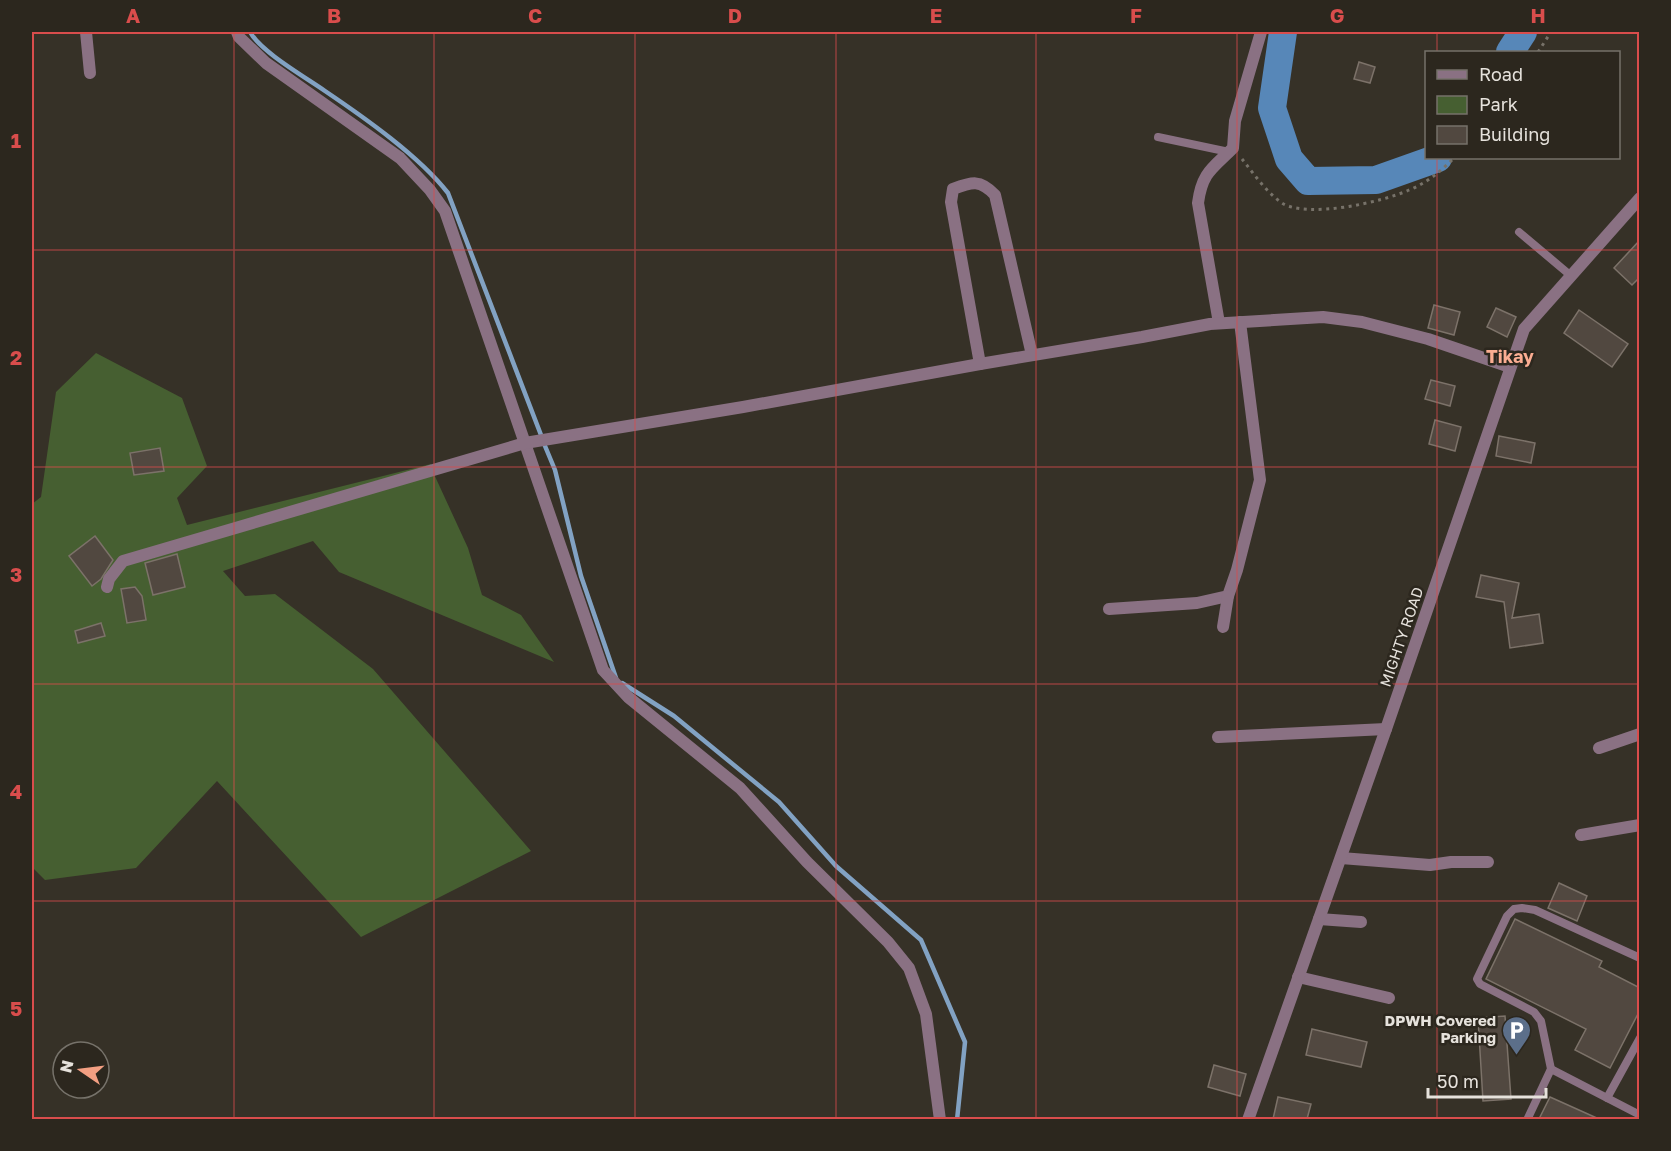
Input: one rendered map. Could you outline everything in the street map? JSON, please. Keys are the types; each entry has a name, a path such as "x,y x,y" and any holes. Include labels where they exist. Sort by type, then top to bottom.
{"street":[{"path":"86,32 90,73"},
{"path":"237,32 239,37 266,63 400,158 430,189 445,211 603,670 628,697 740,788 807,862 888,942 909,968 926,1014 939,1119"},
{"path":"1220,323 1198,202 1200,185 1215,164 1231,150 1235,121 1261,32"},
{"path":"980,364 951,202 953,189 971,182 986,186 995,195 1032,355"},
{"name":"MIGHTY ROAD","path":"1248,1119 1524,329 1640,198"},
{"path":"107,587 109,579 123,561 525,443 1220,323 1323,317 1362,321 1428,339 1510,367"},
{"path":"1223,627 1228,596 1260,480 1240,322"},
{"path":"1109,609 1197,603 1228,596"},
{"path":"1218,736 1386,729"},
{"path":"1599,748 1640,734"},
{"path":"1581,836 1640,825"},
{"path":"1341,858 1430,865 1450,862 1488,862"},
{"path":"1319,919 1361,922"},
{"path":"1298,977 1389,998"}],"lane":[{"path":"1158,137 1231,150"},
{"path":"1520,232 1570,275"},
{"path":"1527,1119 1551,1069 1541,1021 1534,1012 1478,982 1477,979 1507,916 1514,909 1535,910 1640,958"},
{"path":"1607,1098 1640,1038"},
{"path":"1551,1069 1640,1115"}],"path":[{"path":"1539,51 1551,32"},
{"path":"1231,150 1263,186 1284,204 1303,210 1369,203 1410,190 1437,175 1453,159"}],"green space":[{"path":"96,353 182,398 207,466 177,498 187,525 431,464 468,548 482,595 521,615 554,662 339,572 313,541 223,571 245,596 275,594 373,669 531,851 361,937 217,781 136,868 45,880 32,867 32,504 41,497 56,392"}],"building":[{"path":"1359,62 1375,67 1370,83 1354,79"},
{"path":"1640,240 1640,277 1632,285 1614,268"},
{"path":"1434,305 1460,312 1454,335 1428,328"},
{"path":"1496,308 1516,317 1507,337 1487,327"},
{"path":"1579,310 1628,344 1612,367 1564,333"},
{"path":"1431,380 1455,386 1450,406 1425,399"},
{"path":"1435,420 1461,427 1455,451 1429,444"},
{"path":"1499,436 1535,443 1531,463 1496,456"},
{"path":"160,448 164,471 134,475 130,453"},
{"path":"95,536 113,560 101,579 92,586 69,556"},
{"path":"177,554 185,587 153,595 145,563"},
{"path":"1481,575 1519,583 1512,618 1539,614 1543,643 1510,648 1504,602 1476,597"},
{"path":"135,587 142,596 146,620 127,623 121,589"},
{"path":"101,623 105,636 78,643 75,631"},
{"path":"1559,883 1587,896 1577,921 1548,908"},
{"path":"1515,919 1602,961 1599,967 1640,988 1640,1010 1610,1068 1575,1050 1586,1029 1486,979"},
{"path":"1505,1016 1511,1099 1483,1101 1478,1018"},
{"path":"1312,1029 1367,1042 1361,1067 1306,1055"},
{"path":"1214,1065 1246,1074 1240,1096 1208,1087"},
{"path":"1278,1097 1311,1104 1307,1119 1273,1119"},
{"path":"1550,1097 1599,1119 1539,1119"}],"waterway":[{"path":"250,32 273,56 391,138 422,165 448,193 541,435"},
{"path":"1283,32 1272,108 1289,159 1308,181 1376,180 1435,159"},
{"path":"1511,51 1523,32"},
{"path":"545,446 555,470 581,576 616,678"},
{"path":"622,683 674,716 779,802 836,866 921,940 965,1042 957,1120"}],"place":[{"name":"DPWH Covered Parking","path":"1517,1056"}],"district":[{"name":"Tikay","path":"1510,357"}]}
